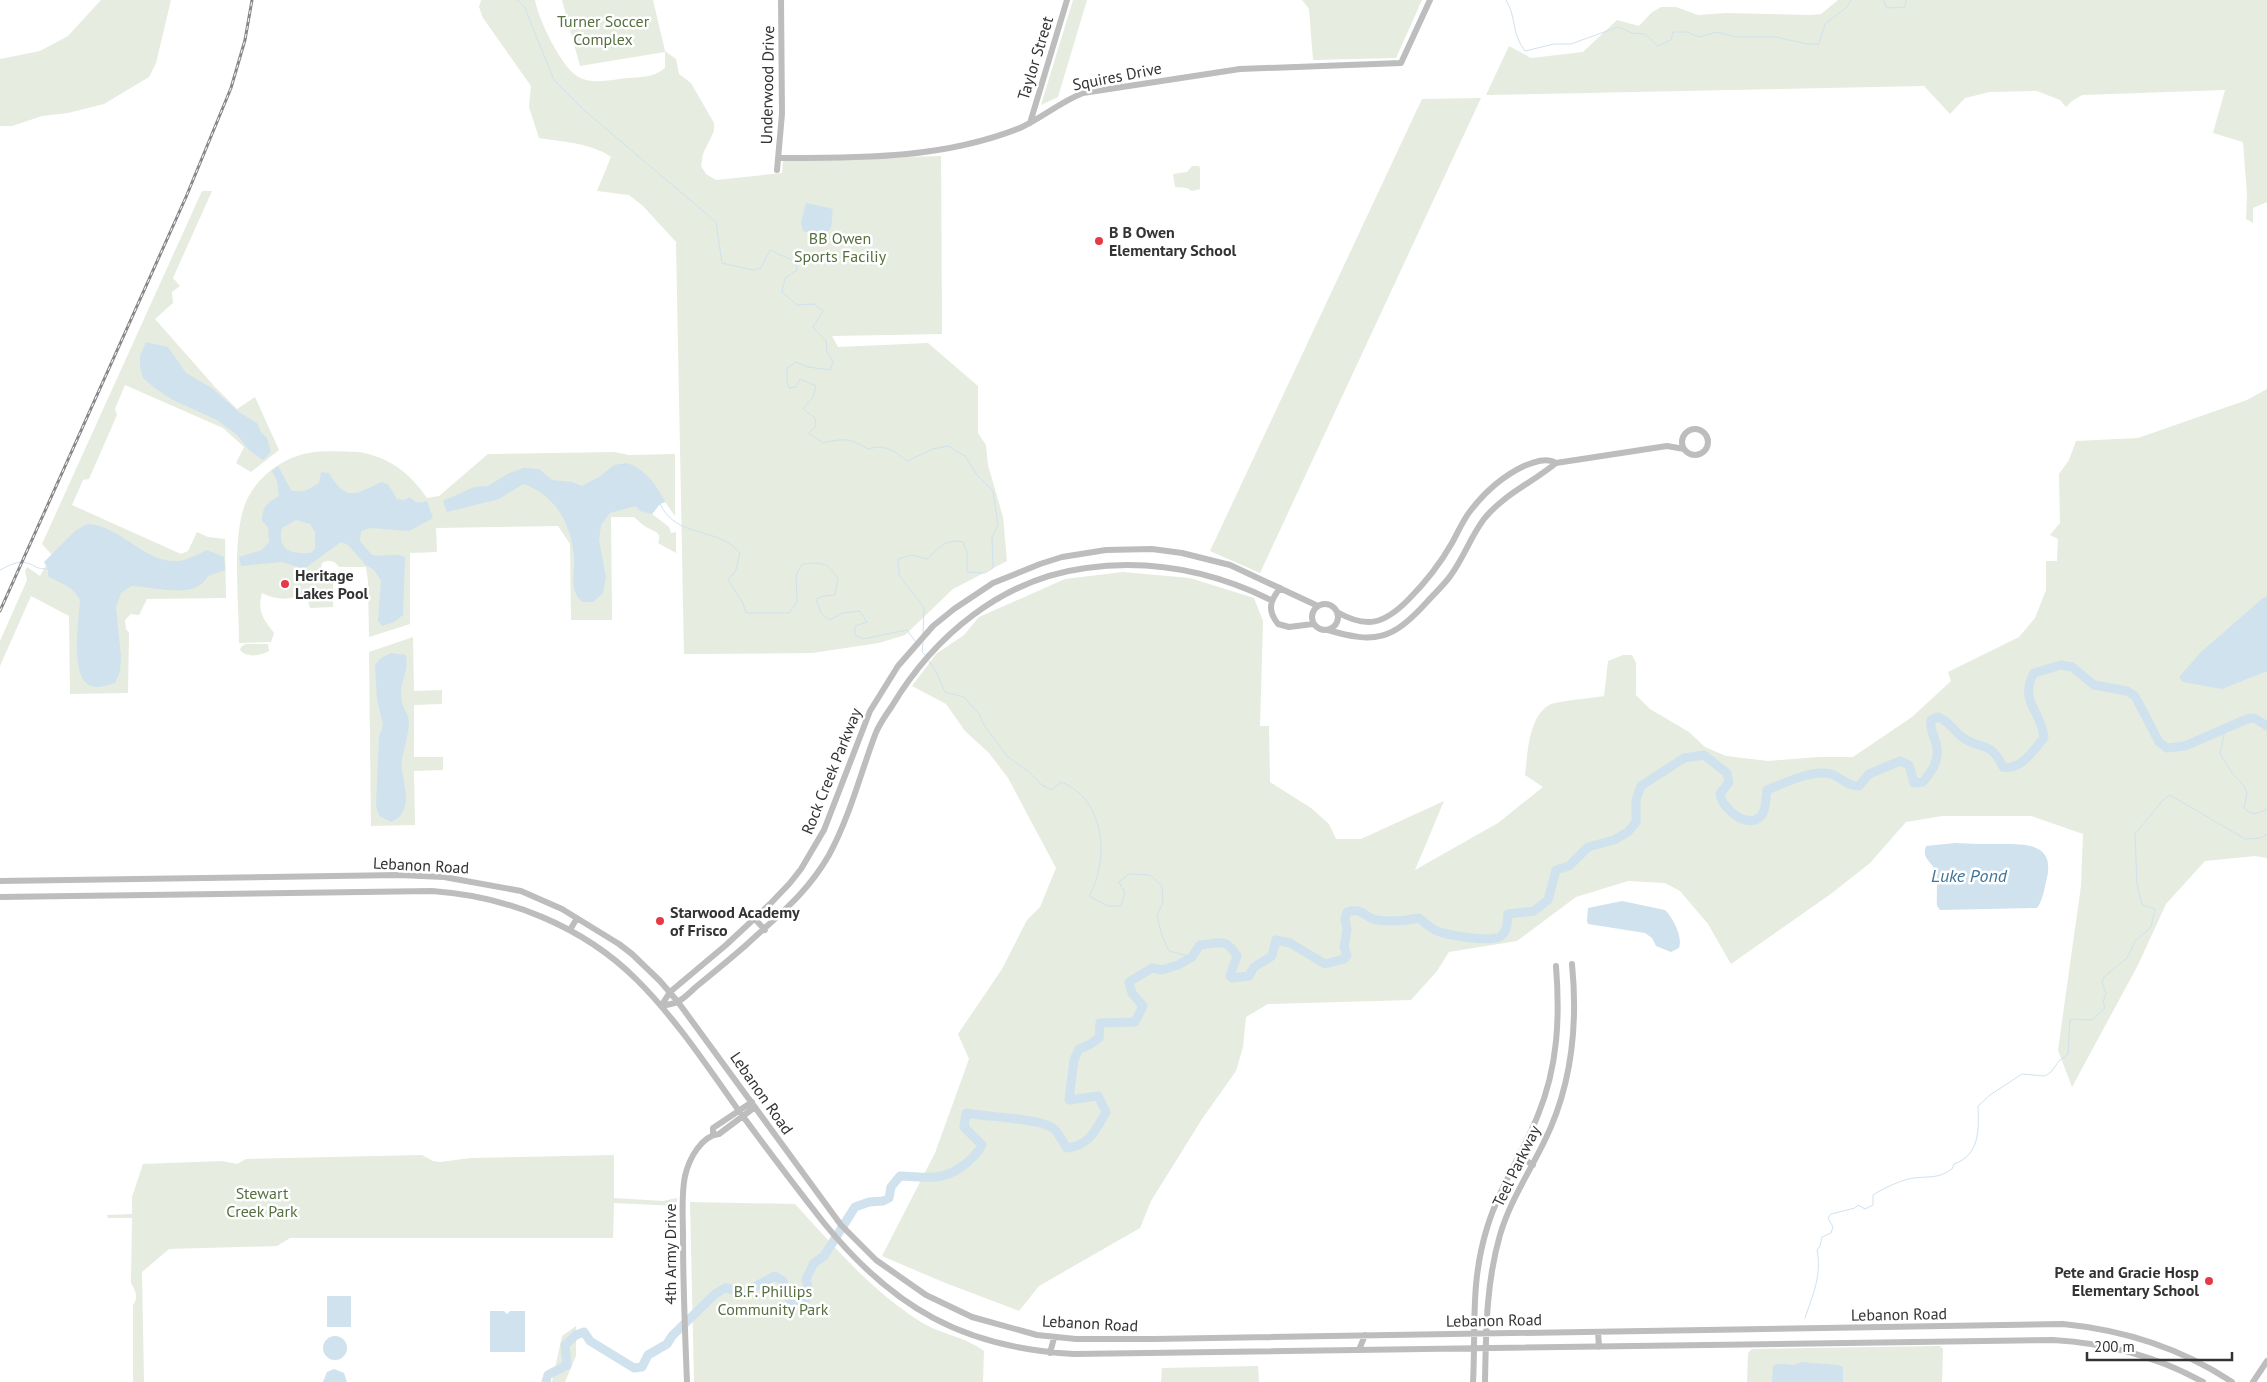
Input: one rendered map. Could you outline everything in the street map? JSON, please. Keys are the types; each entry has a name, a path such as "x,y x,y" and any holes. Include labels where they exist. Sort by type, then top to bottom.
{"main road":[{"name":"Underwood Drive","path":"777,170 782,114 781,0"},
{"name":"Taylor Street","path":"1030,123 1067,0"},
{"name":"Squires Drive","path":"779,158 910,155 972,143 1030,123 1060,103 1083,93 1240,69 1401,63 1430,0"},
{"path":"1280,588 1271,600 1270,608 1278,624 1289,627 1313,624 1321,630 1328,630 1357,638 1376,638 1406,625 1451,575 1484,520 1496,507 1510,494 1556,463 1667,446 1684,449 1690,454 1697,455 1706,449 1708,442 1703,432 1696,429 1688,431 1682,438 1667,446"},
{"path":"1682,438 1684,449"},
{"path":"1313,624 1312,616 1318,606 1330,605 1337,612 1351,620 1371,623 1380,621 1396,612 1434,571 1462,522 1483,496 1500,481 1532,463 1551,460 1556,463"},
{"name":"Rock Creek Parkway","path":"661,1006 670,992 754,918 790,883 817,842 839,795 870,711 898,666 925,634 966,600 1008,576 1051,560 1095,551 1135,549 1182,553 1230,565 1318,606"},
{"name":"Rock Creek Parkway","path":"661,1006 678,1002 765,930 799,896 828,856 850,812 875,736 908,679 923,660 967,619 1014,590 1075,570 1117,565 1189,570 1247,587 1271,600"},
{"path":"1247,587 1254,575"},
{"path":"1328,630 1334,627 1338,621 1337,612"},
{"name":"Lebanon Road","path":"0,880 399,875 444,877 521,891 546,901 577,918 632,954 670,992 841,1225 876,1260 926,1295 991,1324 1054,1338 1124,1340 2063,1324 2112,1331 2152,1342 2185,1355 2232,1382"},
{"name":"Lebanon Road","path":"0,897 227,893 458,893 495,900 547,919 570,930 619,964 661,1006 843,1247 867,1271 886,1288 918,1311 939,1322 982,1339 1050,1353 1074,1354 2061,1341 2123,1350 2166,1365 2203,1382"},
{"path":"570,930 577,918"},
{"path":"754,918 765,930"},
{"name":"Teel Parkway","path":"1485,1382 1487,1300 1497,1246 1513,1200 1549,1133 1567,1079 1574,1016 1572,964"},
{"name":"Teel Parkway","path":"1473,1382 1474,1292 1482,1246 1499,1196 1538,1116 1552,1069 1559,1009 1556,966"},
{"name":"4th Army Drive","path":"687,1382 683,1268 685,1175 694,1153 713,1135 713,1128 741,1114 753,1104"},
{"path":"1519,1156 1533,1165"},
{"path":"1598,1332 1599,1347"},
{"path":"1356,1335 1359,1350"},
{"path":"1359,1350 1365,1335"},
{"path":"1050,1353 1054,1338"},
{"path":"2253,1382 2267,1362"}],"green space":[{"path":"101,0 171,0 156,63 149,77 104,104 68,113 42,116 12,126 0,126 0,59 40,51 68,36"},
{"path":"481,0 535,0 545,30 564,63 582,79 601,81 656,74 665,68 665,52 580,66 562,0 653,0 665,51 676,59 679,74 691,83 714,123 714,131 703,154 701,166 706,174 716,180 782,173 783,161 941,156 942,334 832,336 838,347 928,343 978,386 978,433 986,445 988,465 1003,517 1007,561 953,589 905,635 879,643 812,653 684,654 676,242 643,206 629,195 597,191 611,157 586,146 539,138 529,107 531,86 483,18 479,7"},
{"path":"1073,0 1087,0 1058,97 1041,105"},
{"path":"1302,0 1422,0 1396,58 1313,60 1309,9"},
{"path":"1838,0 2267,0 2267,202 2253,208 2253,223 2246,219 2247,195 2243,142 2213,133 2225,90 2082,95 2066,107 2060,100 2037,91 1990,92 1965,98 1950,114 1924,86 1486,95 1509,46 1531,58 1583,52 1617,20 1639,26 1651,13 1661,7 1676,7 1698,15 1726,13 1811,15 1821,14"},
{"path":"1481,98 1260,573 1210,551 1422,99"},
{"path":"1192,166 1199,166 1200,168 1200,189 1192,191 1187,188 1175,187 1173,174 1187,172"},
{"path":"202,191 212,191 173,278 180,286 172,292 173,303 155,319 237,409 255,397 279,450 251,472 236,463 244,447 223,428 125,385 115,409 117,415 89,479 83,480 72,505 181,554 188,551 197,532 208,537 225,539 226,598 147,599 139,615 131,614 125,620 126,629 129,633 128,693 70,694 69,616 31,596 0,666 0,641 27,580 25,571 27,567 40,576 52,555 42,544"},
{"path":"2267,389 2267,858 2255,856 2205,861 2166,904 2138,965 2072,1087 2058,1050 2081,886 2083,834 2031,816 1942,816 1906,822 1870,863 1832,893 1731,964 1708,924 1680,891 1665,883 1628,881 1576,897 1517,941 1449,952 1437,971 1411,1000 1268,1004 1246,1017 1243,1047 1236,1071 1202,1119 1151,1201 1140,1228 1039,1286 1019,1311 882,1256 935,1153 969,1059 958,1034 1002,969 1027,920 1040,907 1056,868 1008,778 989,753 965,731 946,704 912,686 936,654 964,635 979,617 1065,579 1123,572 1190,578 1254,598 1263,621 1260,726 1269,726 1270,782 1311,808 1329,824 1336,839 1361,839 1444,801 1415,870 1498,823 1543,787 1525,775 1530,737 1537,718 1549,705 1604,696 1608,661 1623,655 1632,655 1636,663 1636,695 1650,709 1689,732 1705,747 1726,756 1768,761 1818,757 1853,757 1912,717 1951,681 1948,672 2019,637 2035,618 2046,590 2046,561 2057,561 2058,539 2050,535 2060,523 2059,474 2069,460 2076,441 2138,438 2247,400"},
{"path":"359,452 380,458 398,468 413,481 427,498 439,496 488,454 614,452 629,455 675,454 675,516 665,502 660,504 652,514 669,527 671,533 676,532 676,553 658,543 658,533 644,526 634,517 611,517 612,620 571,620 570,544 558,526 436,528 437,552 410,553 410,624 369,637 366,567 339,567 333,562 327,561 322,563 320,573 333,583 333,607 310,608 306,593 301,596 284,599 262,593 260,605 262,614 274,633 271,642 239,643 237,578 239,528 242,514 251,492 258,482 276,466 287,460 309,453"},
{"path":"413,637 414,691 442,690 442,704 414,705 414,757 443,757 443,770 414,771 415,825 371,826 369,652"},
{"path":"246,644 268,644 269,651 258,655 246,654 240,650"},
{"name":"Stewart Creek Park","path":"422,1155 433,1161 440,1162 471,1158 614,1155 614,1198 663,1201 677,1198 677,1206 614,1203 613,1238 290,1238 277,1246 169,1249 142,1272 144,1382 133,1382 133,1305 136,1296 131,1283 132,1218 108,1218 107,1215 132,1214 132,1197 143,1164 222,1161 237,1164 246,1159"},
{"name":"B.F. Phillips Community Park","path":"690,1202 795,1204 869,1282 903,1310 928,1326 969,1342 984,1351 983,1382 694,1382"},
{"path":"576,1326 576,1356 565,1382 552,1382 562,1336"},
{"path":"1940,1346 1943,1349 1942,1382 1747,1382 1748,1353 1752,1349"},
{"path":"1258,1366 1259,1382 1161,1382 1162,1368"}],"water":[{"path":"806,203 833,209 831,226 828,231 817,235 803,231 801,222"},
{"path":"146,342 168,347 186,373 212,388 239,412 257,423 261,432 267,438 271,452 263,460 249,450 237,435 217,420 173,400 143,378 140,356"},
{"path":"627,463 639,469 650,478 665,502 660,504 652,514 640,511 636,506 610,513 601,525 599,540 606,577 603,593 593,602 582,602 575,592 573,546 566,523 553,504 535,489 523,484 499,499 447,512 443,501 474,487 488,486 509,473 524,468 539,469 552,480 572,482 582,486 599,477 614,465"},
{"path":"278,466 291,490 295,491 306,490 319,483 321,472 329,473 335,482 346,492 358,493 381,482 388,484 397,499 404,500 410,497 418,502 427,501 433,518 409,531 370,528 361,531 360,541 372,555 398,555 405,557 403,615 394,622 382,626 378,621 381,581 374,570 366,565 348,545 341,542 304,569 282,562 241,566 239,557 262,550 269,542 268,527 262,521 263,512 268,503 279,496 277,481 272,471","holes":["296,520 310,524 315,532 315,549 310,553 297,553 284,546 281,535 282,528"]},
{"path":"87,524 109,530 159,559 180,561 207,550 224,557 225,570 208,576 202,584 194,588 173,590 131,586 121,593 116,607 121,657 120,672 115,683 100,687 91,686 84,681 80,672 77,634 80,600 70,588 48,576 48,569 44,562 75,531"},
{"path":"2267,596 2267,671 2222,689 2183,682 2179,677 2201,652"},
{"path":"391,653 406,655 407,662 401,696 409,721 402,759 406,803 400,816 391,822 379,816 376,806 379,737 383,725 377,699 375,665 381,658"},
{"name":"Luke Pond","path":"1955,843 2023,845 2039,849 2047,860 2048,870 2042,897 2037,908 1940,910 1937,906 1936,872 1925,856 1925,850 1926,846"},
{"path":"1622,901 1665,910 1677,928 1680,939 1679,948 1671,952 1656,946 1652,938 1645,933 1588,924 1588,908"},
{"path":"327,1296 351,1296 351,1327 327,1327"},
{"path":"490,1311 504,1311 507,1314 510,1311 525,1311 525,1352 490,1352"},
{"path":"335,1336 340,1337 346,1343 346,1353 340,1359 335,1360 330,1359 324,1353 323,1348 324,1343 330,1337"},
{"path":"1801,1362 1843,1367 1843,1382 1772,1382 1773,1366 1777,1364 1793,1365"},
{"path":"334,1369 344,1373 347,1382 323,1382 327,1372"}],"waterway":[{"path":"517,0 524,6 554,80 585,111 716,222 722,263 753,270 761,268 770,250 796,262 797,270 785,278 782,292 797,305 814,304 823,311 813,327 826,341 827,352 833,362 830,370 808,367 796,362 787,368 789,388 796,387 800,379 816,386 813,397 803,409 815,418 816,426 809,433 823,443 847,440 868,449 880,447 889,449 907,461 933,449 948,446 965,456 977,475 993,491 998,525 992,537 993,568 985,573 967,572 967,552 963,542 957,541 943,545 927,559 912,555 898,559 899,575 924,608 923,634"},
{"path":"1506,0 1512,13 1518,38 1525,51 1554,44 1571,44 1618,27 1632,33 1645,34 1658,46 1671,40 1673,32 1687,32 1699,37 1717,32 1736,37 1776,37 1807,44 1819,44 1825,24 1847,7 1851,0"},
{"path":"1883,0 1887,8 1905,7 1906,0"},
{"path":"660,504 666,513 681,525 727,542 740,553 736,570 728,580 743,603 746,613 789,613 797,602 796,575 802,564 816,563 827,565 838,578 835,595 816,599 821,613 830,620 842,613 860,611 867,622 855,626 855,635 863,639 907,630 915,641"},
{"path":"0,570 20,562 38,568 49,569"},
{"path":"923,643 922,652 925,655"},
{"path":"929,661 945,692 964,697 979,714 984,725 1008,757 1029,772 1042,785 1051,790 1061,782 1076,790 1087,802 1095,816 1101,848 1100,865 1096,881 1089,896 1108,906 1121,906 1125,893 1119,882 1129,874 1150,875 1162,886 1163,902 1157,916 1162,936 1169,951 1192,957"},
{"path":"546,1382 548,1375 567,1365 565,1345 576,1335 584,1332 590,1341 634,1368 642,1367 648,1355 667,1344 672,1336 715,1294 725,1288 745,1292 775,1276 783,1281 784,1292 790,1300 798,1302 806,1300 809,1291 806,1279 814,1263 824,1256 855,1207 889,1198 891,1187 900,1176 942,1176 956,1170 974,1156 982,1145 964,1127 966,1113 1026,1120 1048,1125 1056,1131 1067,1148 1087,1140 1095,1131 1106,1112 1098,1096 1069,1100 1074,1060 1079,1049 1099,1038 1100,1023 1135,1022 1143,1006 1132,993 1129,982 1152,968 1162,970 1178,965 1192,957 1200,945 1222,943 1229,946 1237,956 1230,976 1232,978 1249,976 1254,967 1272,956 1276,940 1290,943 1325,964 1344,959 1347,955 1344,947 1347,930 1345,919 1347,912 1352,911 1357,911 1382,921 1419,918 1440,932 1458,936 1496,938 1501,936 1506,929 1508,914 1534,911 1548,900 1556,870 1569,866 1588,847 1614,840 1628,832 1636,822 1636,800 1641,786 1684,758 1704,755 1727,773 1729,782 1720,794 1722,800 1726,807 1738,817 1752,821 1758,819 1763,813 1767,790 1807,775 1816,773 1831,774 1848,783 1859,786 1869,774 1900,761 1909,765 1914,783 1923,782 1937,758 1931,720 1938,717 1968,741 1994,752 2003,767 2016,766 2044,738 2030,699 2030,683 2034,673 2061,665 2072,667 2094,685 2127,691 2135,696 2159,742 2167,748 2185,746 2247,719 2254,718 2267,726"},
{"path":"2225,730 2220,754 2232,773 2244,786 2247,793 2244,808 2255,813 2267,809"},
{"path":"1805,1318 1818,1276 1817,1250 1822,1237 1831,1233 1833,1227 1828,1218 1831,1214 1855,1208 1858,1205 1865,1209 1873,1205 1873,1195 1887,1187 1909,1179 1938,1176 1952,1169 1954,1164 1963,1160 1973,1148 1978,1132 1978,1106 1990,1095 2022,1074 2045,1076 2051,1072 2059,1061 2068,1054 2070,1019 2092,1020 2105,1008 2103,1002 2106,993 2102,982 2104,977 2127,958 2135,941 2151,927 2155,909 2142,905 2137,884 2135,834 2163,800 2170,795 2245,839 2261,838 2267,834"}],"railway":[{"path":"0,611 186,197 231,88 245,40 252,0"}],"place":[{"name":"B B Owen Elementary School","path":"1099,241"},
{"name":"Heritage Lakes Pool","path":"285,584"},
{"name":"Starwood Academy of Frisco","path":"660,921"},
{"name":"Pete and Gracie Hosp Elementary School","path":"2209,1281"}],"park label":[{"name":"Turner Soccer Complex","path":"603,30"},
{"name":"BB Owen Sports Faciliy","path":"840,247"}]}
